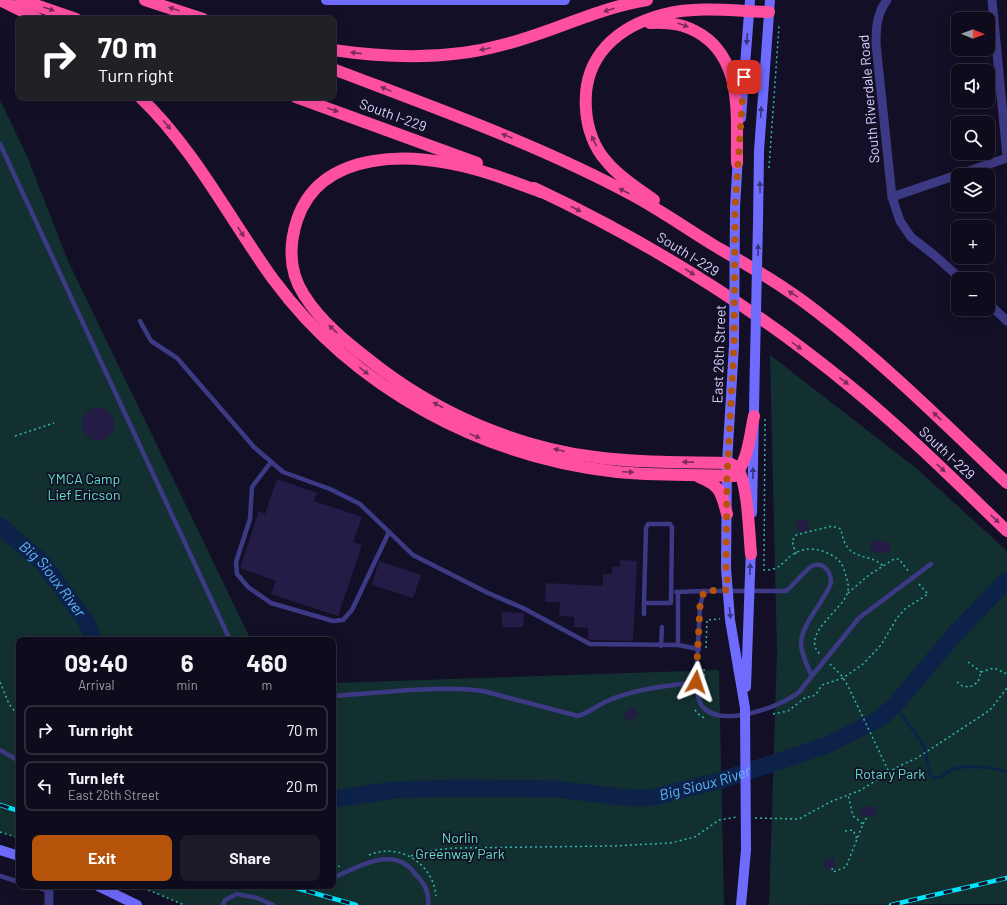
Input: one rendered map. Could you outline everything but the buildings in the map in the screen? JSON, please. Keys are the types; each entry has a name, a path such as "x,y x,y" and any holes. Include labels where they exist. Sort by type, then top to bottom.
{"highway":[{"path":"0,0 32,16"},
{"path":"21,0 67,16"},
{"path":"146,0 193,16"},
{"path":"336,50 393,56 479,50 502,45 625,4 647,0"},
{"path":"706,240 607,163 599,152 589,130 585,101 589,73 602,50 620,33 648,19 677,11 750,6 769,12"},
{"path":"631,27 660,22 674,22 684,25 707,38 723,55 735,90 737,163"},
{"name":"South I-229","path":"336,70 481,126 558,159 637,198 706,240 816,311 898,380 1007,482"},
{"path":"143,100 174,134 192,157 255,253 287,297 322,335 366,373 390,390 465,432 492,443 546,460 618,472 734,476 739,471 759,414"},
{"name":"South I-229","path":"304,100 446,150 541,192 652,249 758,318 813,357 867,400 1007,531"},
{"path":"541,192 473,168 437,162 386,160 351,166 326,180 316,188 300,211 293,236 292,248 292,261 297,282 312,307 323,319 386,374 436,405 487,428 542,446 593,457 644,461 727,463 734,465 739,471 744,484 751,554"},
{"path":"688,475 704,479 720,490 727,514"}],"main road":[{"path":"326,0 565,0"},
{"name":"East 26th Street","path":"746,905 745,708 751,554 759,414 755,359 759,151 770,0"},
{"name":"East 26th Street","path":"745,708 730,620 726,568 727,463 734,345 735,208 737,163 750,6"},
{"path":"0,850 16,855"},
{"path":"741,905 746,850"},
{"path":"104,889 137,905"}],"street":[{"name":"South Riverdale Road","path":"887,0 880,9 876,26 876,44 892,197 900,221 911,237 953,272"},
{"path":"892,197 1007,158 992,0"},
{"path":"995,310 1007,321"},
{"path":"49,889 49,905"}],"lane":[{"path":"0,144 229,637"},
{"path":"140,321 150,341 177,358 254,447 271,462 283,472 330,489 360,504 413,555 488,593 523,608 590,644 678,645 699,649"},
{"path":"271,462 252,487 250,519 236,562 237,574 248,587 271,603 333,621 343,620 352,610 389,532"},
{"path":"644,603 671,603 672,528 670,524 648,524 646,528 644,603 644,614"},
{"path":"704,591 700,606 699,649 696,682 698,698 702,706 712,714 732,716 767,709 790,700 799,692 859,618 931,564"},
{"path":"671,592 728,590 786,591 795,584 811,566 819,565 826,568 831,574 831,583 828,591 804,631 801,643 804,658 812,676"},
{"path":"678,592 678,645"},
{"path":"661,646 662,627"},
{"path":"336,696 442,689 483,691 578,716 587,714 604,702 630,694 696,682"},
{"path":"0,750 16,759"},
{"path":"336,876 374,861 387,860 404,864 420,879 429,898 428,905"},
{"path":"0,876 16,881"},
{"path":"223,905 225,900 237,894 257,898 273,905"}],"path":[{"path":"769,169 779,24"},
{"path":"759,414 766,489 764,570 773,570 796,554 812,549 824,551 840,561 848,582 847,594 818,633 814,643 814,649 842,676 889,772"},
{"path":"15,436 54,423"},
{"path":"796,554 792,541 796,535 832,526 840,529 843,541 858,556 880,563 883,566"},
{"path":"968,662 981,672"},
{"path":"981,672 994,668 1007,674"},
{"path":"957,682 962,686 970,688 978,682 981,672"},
{"path":"0,682 9,704 16,713"},
{"path":"752,818 799,819 830,802 861,790 889,772 917,758 990,710 1007,688"},
{"path":"848,795 853,816 863,824"},
{"path":"411,856 421,852 453,848 613,846 670,843 695,837 719,820 739,817"},
{"path":"832,868 833,872 846,867 866,817"},
{"path":"845,831 853,830 857,839"},
{"path":"0,832 16,837"},
{"path":"146,889 184,905"}],"green space":[{"name":"YMCA Camp Lief Ericson","path":"0,100 27,156 68,261 250,637 16,637 16,837 0,832"},
{"name":"Rotary Park","path":"770,355 916,468 1007,551 1007,904 769,905 777,652"},
{"name":"Norlin Greenway Park","path":"719,670 724,905 184,905 146,889 336,889 336,683"}],"waterway":[{"name":"Big Sioux River","path":"0,526 43,563 86,621 93,637"},
{"name":"Big Sioux River","path":"336,799 394,790 459,788 555,789 640,798 654,797 722,780 827,745 881,718 895,705 954,635 1007,580"},
{"path":"895,705 924,746 930,775 934,778 942,776 954,769 966,767 988,768 1007,772"}],"railway":[{"path":"0,805 16,810"},
{"path":"891,905 1007,878"},
{"path":"300,889 356,905"}],"route":[{"path":"696,682 700,606 704,591 728,590 726,568 727,463 734,345 735,208 744,77"}]}
